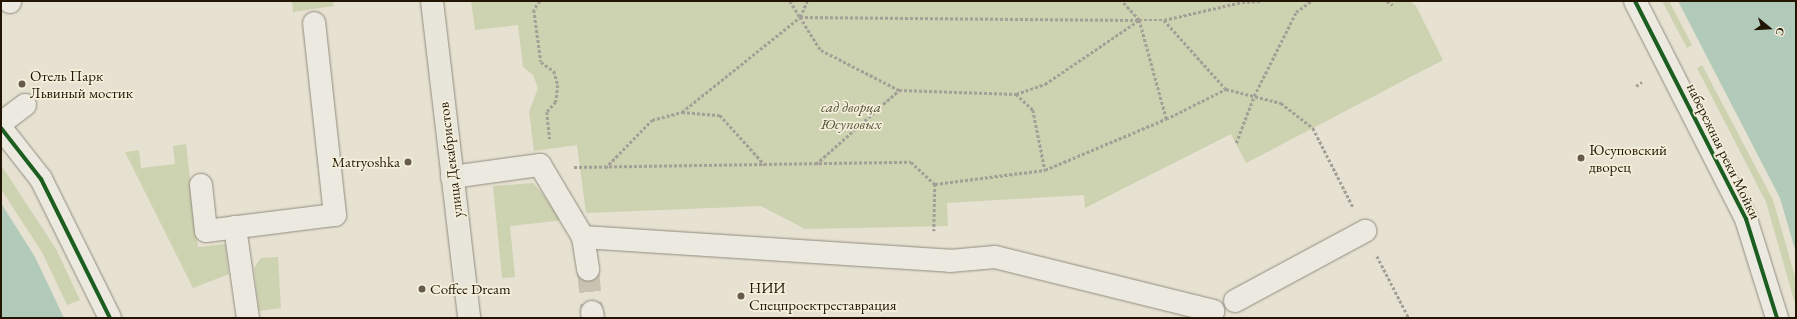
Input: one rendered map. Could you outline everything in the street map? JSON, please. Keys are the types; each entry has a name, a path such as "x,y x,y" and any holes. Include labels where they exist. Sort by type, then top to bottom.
{"main road":[{"name":"улица Декабристов","path":"432,1 469,318"}],"street":[{"name":"набережная реки Мойки","path":"1635,1 1746,219 1777,318"},
{"path":"201,185 206,231 335,215 314,23"},
{"path":"1,124 25,105"},
{"path":"1,128 41,179 110,318"},
{"path":"452,177 547,165 583,237 588,270"},
{"path":"235,227 248,318"},
{"path":"1235,301 1365,232"},
{"path":"583,237 933,260 995,257 1213,311"}],"path":[{"path":"540,1 534,10 541,62 554,71 558,85 556,102 547,112 547,165 604,169 911,162 935,184 933,260"},
{"path":"790,1 821,50 899,90 1016,94 1045,84 1139,20"},
{"path":"682,112 800,17 807,1"},
{"path":"1122,1 1139,20 1166,118"},
{"path":"800,17 1164,20 1242,2 1262,1"},
{"path":"1236,143 1254,96 1296,12 1311,1"},
{"path":"1387,1 1393,5"},
{"path":"1164,20 1226,89 1281,104 1313,128"},
{"path":"1636,86 1642,82"},
{"path":"935,184 1044,170 1166,118 1226,89"},
{"path":"816,164 899,90"},
{"path":"1016,94 1033,110 1044,170"},
{"path":"604,169 652,120 682,112 720,115 765,165"}],"green space":[{"path":"292,1 333,1 334,6 293,12"},
{"name":"сад дворца Юсуповых","path":"471,1 1410,1 1416,6 1443,60 1246,163 1231,134 1085,208 1084,195 947,203 948,226 805,229 761,206 586,213 577,145 534,151 529,112 538,88 533,75 523,67 518,25 475,30"},
{"path":"1662,1 1669,1 1692,45 1687,48"},
{"path":"1702,65 1773,200 1796,280 1796,307 1766,202 1697,68"},
{"path":"186,144 198,247 225,244 229,274 193,288 125,152 139,150 141,168 175,164 173,146"},
{"path":"1,165 56,249 80,300 67,305 43,254 1,189"},
{"path":"533,183 565,220 510,226 515,277 502,278 493,186"},
{"path":"278,257 281,308 259,311 254,268 261,258"}],"shaded area":[{"path":"1678,1 1796,1 1796,253 1780,198"},
{"path":"1,203 35,257 64,318 1,318"}],"tunnel":[{"path":"588,270 592,312"}],"cycle path":[{"path":"1635,1 1746,219 1777,318"},
{"path":"1,128 41,179 110,318"}],"place":[{"name":"Отель Парк Львиный мостик","path":"22,84"},
{"name":"Юсуповский дворец","path":"1581,158"},
{"name":"Matryoshka","path":"408,162"},
{"name":"Coffee Dream","path":"422,289"},
{"name":"НИИ Спецпроектреставрация","path":"741,296"}]}
